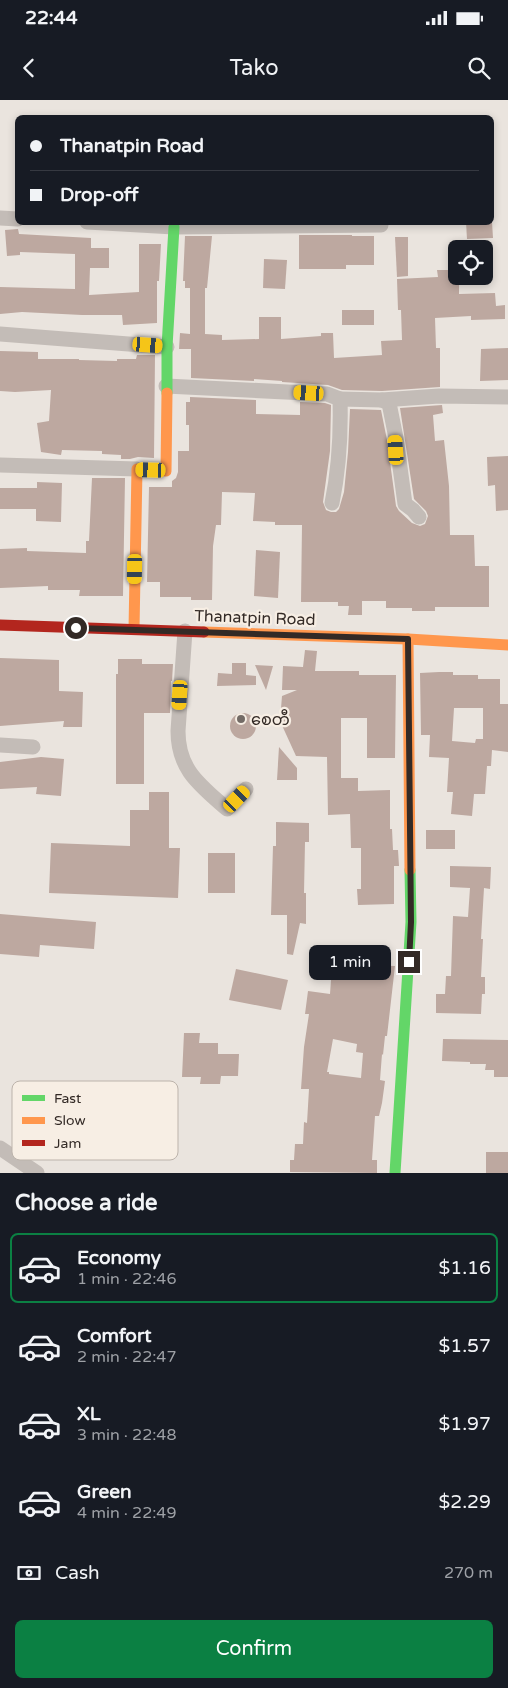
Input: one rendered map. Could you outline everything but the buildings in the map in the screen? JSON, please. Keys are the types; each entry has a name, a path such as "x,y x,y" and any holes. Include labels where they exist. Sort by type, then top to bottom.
{"street":[{"path":"0,218 15,219"},
{"path":"139,225 174,227 381,225"},
{"path":"0,465 166,471 167,347 174,227"},
{"path":"0,334 167,347"},
{"path":"166,386 327,394 340,399 382,400 439,396 508,397"},
{"path":"332,503 340,447 340,399"},
{"path":"382,400 389,403 396,438 404,504 419,517"},
{"path":"134,629 136,469"},
{"name":"Thanatpin Road","path":"0,625 408,639 508,645"},
{"path":"185,631 178,731 178,746 182,759 202,787 227,809 246,789"},
{"path":"395,1173 411,922 408,639"},
{"path":"0,745 33,747"},
{"path":"0,1148 12,1156"},
{"path":"18,1160 37,1173"}],"traffic: fast":[{"path":"167,393 167,347 174,227"},
{"path":"395,1173 411,922 410,870"}],"traffic: slow":[{"path":"134,629 137,469 166,471 167,393"},
{"path":"204,632 408,639 508,645"},
{"path":"408,639 410,870"}],"traffic: jam":[{"path":"0,625 204,632"}],"place":[{"name":"စေတီ","path":"241,719"}],"route":[{"path":"76,628 408,639 411,922 409,962"}]}
